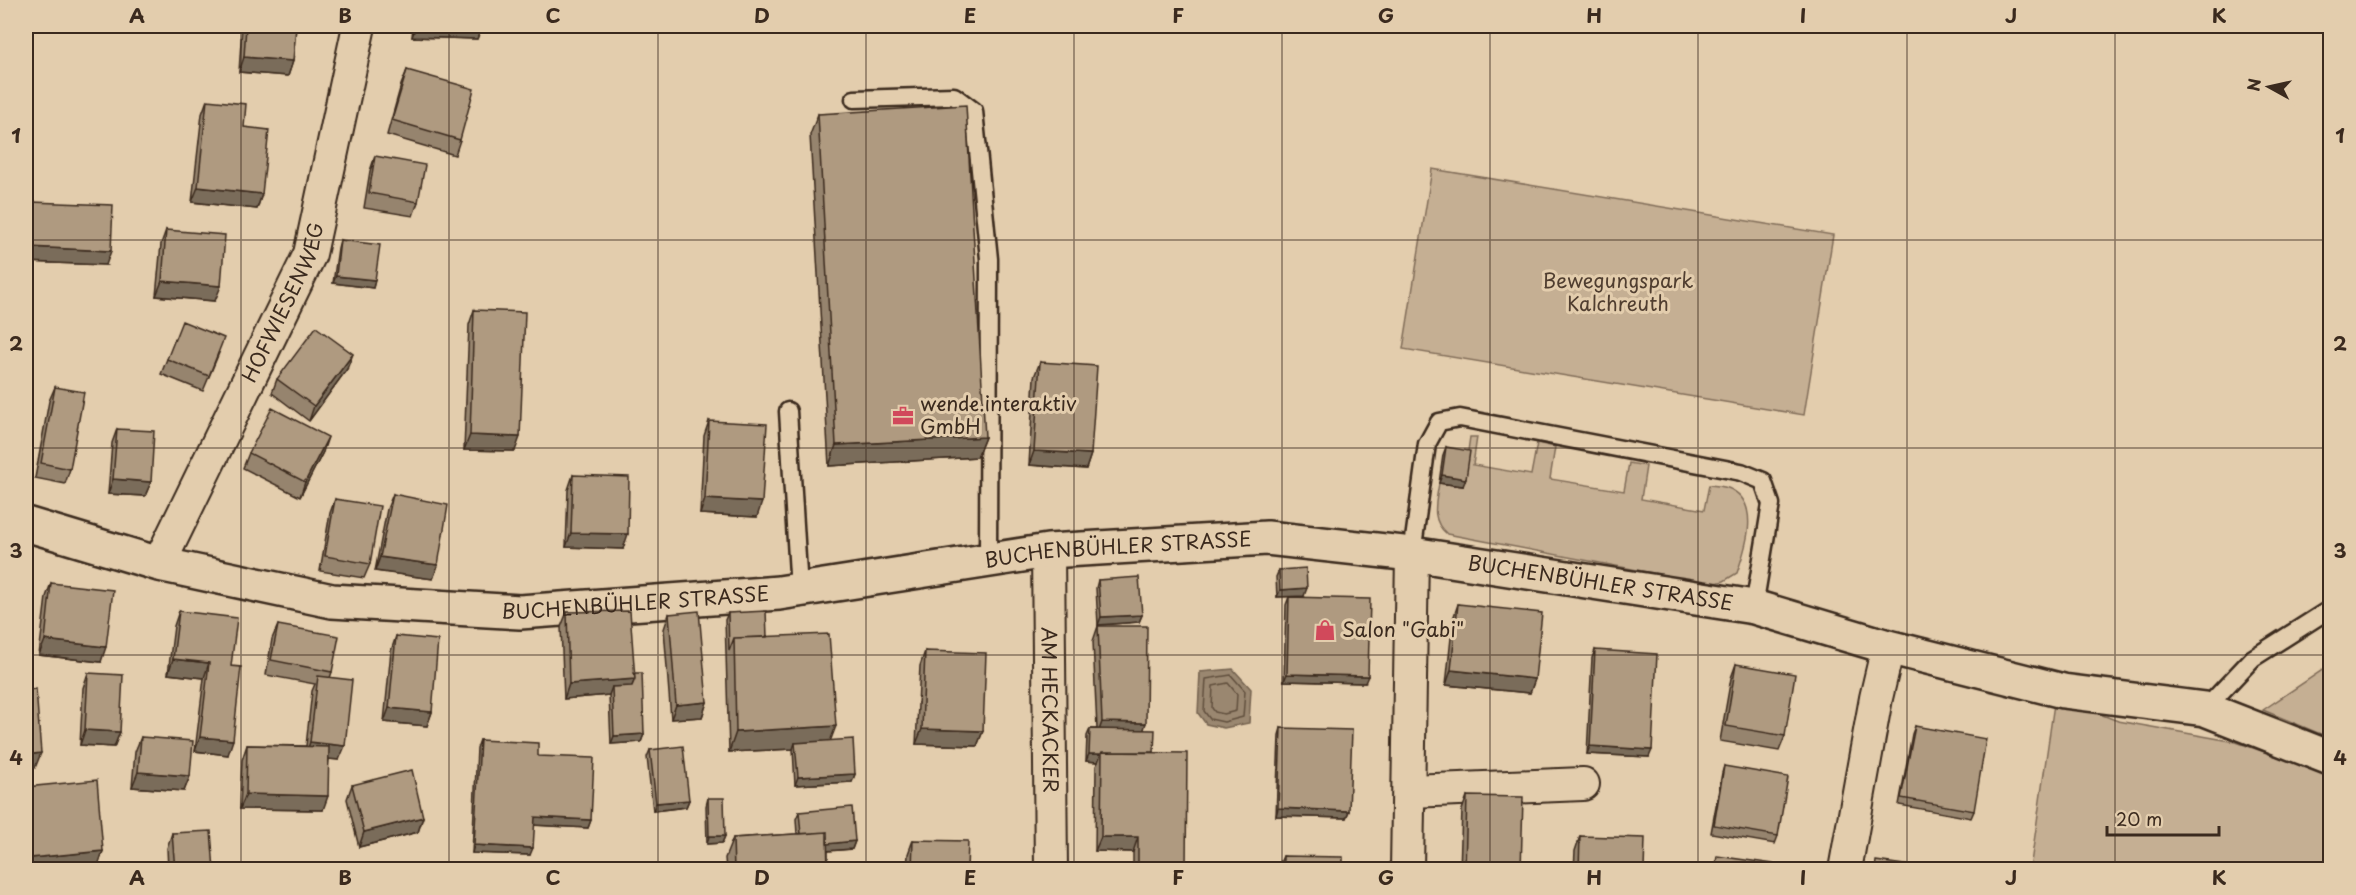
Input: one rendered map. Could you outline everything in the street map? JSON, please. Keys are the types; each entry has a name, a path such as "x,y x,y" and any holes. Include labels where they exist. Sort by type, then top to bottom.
{"street":[{"name":"HOFWIESENWEG","path":"159,564 309,254 359,26"},
{"name":"BUCHENBÜHLER STRASSE","path":"26,524 159,564 332,601 520,612 799,590 1048,551 1267,538 1412,554 1754,607 1888,647 2063,691 2205,709 2331,758"},
{"name":"AM HECKACKER","path":"1048,551 1051,870"},
{"path":"1407,870 1412,554"},
{"path":"1845,870 1876,698 1888,647"},
{"path":"1410,791 1583,784"}],"lane":[{"path":"854,99 954,96 974,111 989,259 988,561"},
{"path":"788,411 799,590"},
{"path":"1412,554 1427,444 1439,422 1460,418 1741,472 1763,481 1771,504 1754,607"},
{"path":"2205,709 2253,658 2331,609"}],"green space":[{"name":"Bewegungspark Kalchreuth","path":"1432,169 1833,235 1804,415 1403,349"},
{"path":"1470,437 1477,437 1473,465 1531,475 1537,443 1555,447 1550,479 1624,491 1629,463 1646,466 1641,499 1704,510 1709,485 1730,489 1741,497 1748,517 1747,541 1737,573 1724,581 1711,584 1447,534 1438,523 1435,511 1439,483 1463,486"},
{"path":"2330,665 2330,738 2263,710"},
{"path":"2055,697 2118,721 2236,742 2330,775 2330,869 2030,870"}],"water":[{"path":"1233,669 1251,689 1249,723 1224,728 1206,724 1198,713 1200,672"}],"building":[{"path":"246,26 296,26 293,61 244,57"},
{"path":"407,70 474,89 460,140 392,120"},
{"path":"207,100 246,104 244,127 269,130 262,194 198,187"},
{"path":"966,105 985,437 836,445 818,114"},
{"path":"375,156 425,165 418,202 369,193"},
{"path":"31,202 113,205 111,251 29,247"},
{"path":"166,230 225,235 221,286 162,281"},
{"path":"340,240 380,245 375,280 336,276"},
{"path":"474,310 525,312 520,437 470,435"},
{"path":"182,321 224,338 209,376 167,359"},
{"path":"316,327 353,354 314,406 277,379"},
{"path":"1040,362 1097,366 1091,454 1034,451"},
{"path":"55,387 84,392 70,469 41,463"},
{"path":"26,399 31,400 26,418"},
{"path":"272,408 328,437 305,482 249,453"},
{"path":"709,421 767,424 762,502 705,499"},
{"path":"117,429 154,431 151,482 113,479"},
{"path":"1446,447 1470,451 1466,479 1442,475"},
{"path":"573,475 629,477 628,534 571,533"},
{"path":"393,494 448,505 438,565 380,557"},
{"path":"335,499 380,506 370,564 325,556"},
{"path":"1306,568 1307,588 1280,590 1279,570"},
{"path":"1139,577 1142,615 1101,617 1098,580"},
{"path":"51,583 113,590 106,647 45,640"},
{"path":"1289,597 1370,599 1368,676 1287,674"},
{"path":"1458,604 1542,613 1535,679 1451,670"},
{"path":"179,611 237,618 231,666 241,667 233,740 200,737 209,663 173,659"},
{"path":"630,611 635,679 569,684 567,612"},
{"path":"699,611 707,702 676,705 669,614"},
{"path":"766,611 767,637 734,638 729,651 728,613"},
{"path":"278,625 339,636 332,672 271,660"},
{"path":"1098,626 1147,626 1146,723 1102,722"},
{"path":"829,634 836,726 736,732 734,638"},
{"path":"396,636 438,640 432,712 389,708"},
{"path":"1595,650 1657,654 1652,750 1590,746"},
{"path":"925,651 986,653 983,731 922,729"},
{"path":"1736,664 1795,674 1785,736 1726,726"},
{"path":"88,673 123,675 120,732 85,730"},
{"path":"634,673 642,673 644,734 614,736 612,687 632,686 635,679"},
{"path":"318,676 352,680 345,746 310,742"},
{"path":"36,689 41,753 26,755 26,690"},
{"path":"1915,726 1986,739 1974,811 1901,798"},
{"path":"1281,728 1352,730 1349,811 1278,808"},
{"path":"1090,729 1155,730 1154,752 1089,754"},
{"path":"141,737 193,741 190,776 138,772"},
{"path":"853,739 855,774 798,777 795,743"},
{"path":"480,740 538,743 538,756 594,758 591,820 535,817 533,848 474,845"},
{"path":"247,745 329,747 328,796 246,794"},
{"path":"683,746 689,800 656,803 650,750"},
{"path":"1102,752 1187,753 1186,869 1138,869 1138,837 1101,837"},
{"path":"1724,766 1788,777 1778,836 1714,825"},
{"path":"412,770 423,817 364,832 352,785"},
{"path":"97,780 103,851 30,858 26,787"},
{"path":"1467,796 1523,797 1521,870 1465,870"},
{"path":"708,798 724,798 725,836 709,836"},
{"path":"852,807 855,841 827,844 827,832 801,834 799,812"},
{"path":"211,831 214,870 175,870 172,833"},
{"path":"827,832 828,870 734,870 733,838"},
{"path":"1580,836 1645,838 1644,870 1579,870"},
{"path":"913,840 968,841 967,870 912,870"},
{"path":"1283,856 1343,857 1343,870 1283,870"},
{"path":"1717,856 1773,864 1772,870 1715,870"},
{"path":"1876,861 1940,870 1875,870"}],"place":[{"name":"wende.interaktiv GmbH","path":"903,416"},
{"name":"Salon \"Gabi\"","path":"1325,630"}]}
